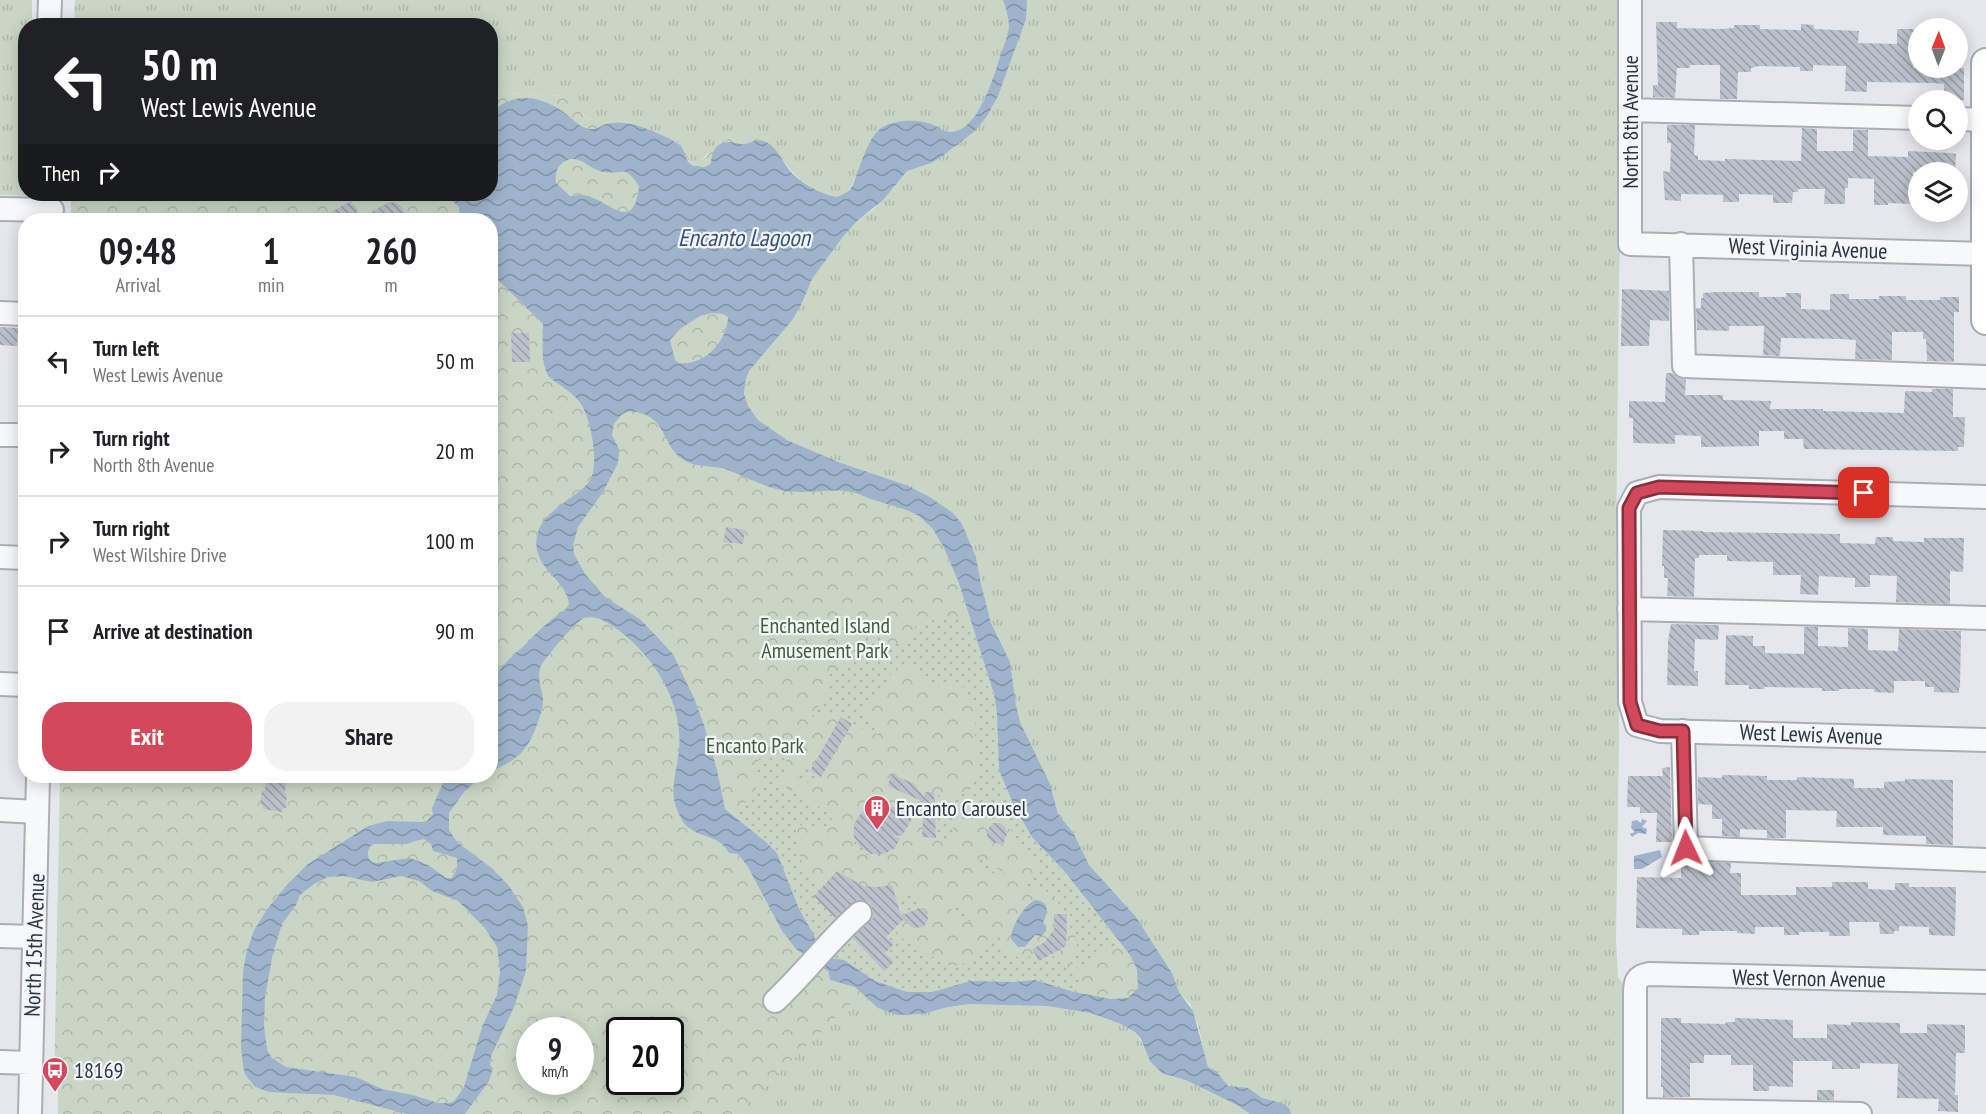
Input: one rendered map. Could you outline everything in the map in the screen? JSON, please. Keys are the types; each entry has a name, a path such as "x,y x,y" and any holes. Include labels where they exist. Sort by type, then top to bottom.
{"main road":[{"path":"1986,63 1986,320"}],"street":[{"path":"49,18 50,0"},
{"name":"North 8th Avenue","path":"1630,0 1630,244"},
{"path":"1630,111 1908,118"},
{"path":"1968,119 1986,120"},
{"path":"0,209 51,208"},
{"name":"West Virginia Avenue","path":"1630,244 1986,254"},
{"path":"1681,244 1684,366 1986,377"},
{"path":"0,314 18,314"},
{"path":"0,435 18,435"},
{"path":"1986,497 1659,487 1637,493 1629,508 1629,609 1986,618"},
{"path":"0,558 18,558"},
{"name":"West Lewis Avenue","path":"1629,609 1630,702 1637,725 1660,731 1986,740"},
{"path":"0,684 18,685"},
{"path":"1683,731 1686,848 1986,860"},
{"name":"North 15th Avenue","path":"30,1114 38,783"},
{"path":"0,810 38,812"},
{"path":"775,1000 803,974 839,931 860,913"},
{"path":"0,936 33,937"},
{"name":"West Vernon Avenue","path":"1635,1112 1635,983 1637,978 1649,974 1986,982"},
{"path":"0,1062 31,1063"},
{"path":"1635,1112 1860,1114"}],"green space":[{"path":"0,0 32,0 32,18 18,18 18,196 0,195"},
{"path":"75,0 1618,0 1621,25 1622,215 1619,272 1616,545 1619,736 1616,940 1618,977 1624,985 1624,1114 737,1114 861,992 878,1008 902,1015 923,1014 968,1004 1047,1006 1091,1013 1135,1032 1162,1073 1188,1081 1220,1098 1207,1065 1198,1025 1190,1004 1179,992 1172,973 1136,917 1089,865 1074,834 1058,814 1050,784 1020,722 1010,662 991,623 976,557 962,524 946,508 919,491 838,462 787,440 758,420 745,399 744,388 749,371 793,319 812,279 842,238 857,221 874,209 907,171 931,163 923,122 897,122 860,168 849,191 837,197 803,182 779,154 708,153 699,163 692,164 688,160 684,147 628,122 609,123 588,119 562,96 498,92 498,18 74,18"},
{"name":"Encanto Park","path":"498,92 562,96 588,119 609,123 628,122 675,140 684,147 688,160 692,164 703,159 723,141 736,138 757,139 769,144 781,156 790,171 802,181 819,191 837,197 849,191 853,185 867,148 877,130 900,121 933,125 941,157 907,171 883,200 857,221 842,238 812,279 793,319 749,371 744,388 745,399 758,420 787,440 838,462 919,491 946,508 962,524 976,557 991,623 1010,662 1020,722 1050,784 1057,810 1074,834 1089,865 1136,917 1172,973 1179,992 1193,1011 1208,1067 1216,1071 1227,1084 1220,1098 1188,1081 1162,1073 1150,1061 1141,1039 1135,1032 1091,1013 1047,1006 968,1004 923,1014 902,1015 878,1008 861,993 737,1114 58,1114 58,1089 54,1089 60,783 498,783 498,213 71,213 71,201 498,201"},
{"path":"953,616 964,622 971,622 997,707 999,770 1014,806 1032,837 1091,903 1122,945 1105,951 1102,955 1096,951 1080,970 1066,958 1074,952 1077,945 1074,934 1070,931 1067,915 1062,914 1058,902 1050,893 1039,889 1026,890 1023,884 1040,874 1039,869 998,813 982,805 965,806 956,815 953,839 927,839 936,838 935,823 927,800 918,789 940,795 959,795 966,792 976,776 976,709 972,701 965,697 964,688 960,682 936,687 917,670 911,667 900,667 888,678 880,694 865,701 862,706 868,719 881,725 879,736 874,731 864,730 834,714 812,717 827,691 830,669 843,668 850,651 861,638 873,633 892,645 906,642 917,624"},
{"path":"772,752 784,756 788,768 784,780 772,784 760,780 756,768 760,756"},
{"path":"803,765 815,774 817,782 810,784 796,777"},
{"path":"759,784 770,788 782,785 832,815 831,827 796,825 798,852 809,876 820,890 814,896 835,918 827,925 826,939 818,948 799,909 777,853 735,817"},
{"path":"851,823 854,824 857,842 871,854 895,848 897,850 880,857 864,853 853,841 850,833"},
{"path":"980,858 1011,877 1008,882 977,863"},
{"path":"914,892 919,901 902,918 896,898"},
{"path":"952,904 983,924 980,928 949,908"},
{"path":"897,926 898,936 947,965 953,966 975,960 992,935 999,936 1002,945 1014,956 1023,958 1036,955 1046,960 1054,956 1081,978 1074,992 1040,981 985,980 960,983 932,992 913,993 882,984 844,960 829,958 851,936 885,971 893,962 885,953 893,944 886,937"}],"water":[{"name":"Encanto Lagoon","path":"1003,0 1027,0 1026,19 998,96 987,116 975,131 941,157 907,171 883,200 857,221 842,238 812,279 793,319 749,371 744,394 748,406 758,420 787,440 838,462 906,485 930,497 953,513 962,524 976,557 991,623 1010,662 1020,722 1050,784 1058,814 1074,834 1089,865 1136,917 1172,973 1179,992 1193,1011 1208,1067 1216,1071 1228,1086 1248,1088 1262,1098 1282,1103 1289,1108 1291,1114 1250,1114 1237,1105 1188,1081 1162,1073 1150,1061 1141,1039 1135,1032 1091,1013 1047,1006 968,1004 923,1014 897,1015 878,1008 855,987 830,980 828,971 796,949 782,931 748,867 738,854 729,853 722,844 692,830 682,820 674,797 679,732 671,697 663,680 641,650 604,621 592,617 580,620 547,657 539,672 543,699 535,731 521,753 498,768 498,673 569,604 562,587 539,557 537,536 540,527 551,513 588,483 594,467 594,456 585,411 578,400 549,377 546,371 543,324 498,280 498,213 459,213 459,207 453,201 498,201 498,108 512,100 529,98 555,106 585,128 595,129 605,124 618,122 640,126 680,145 688,162 701,167 711,163 712,155 718,145 725,142 742,144 763,141 773,147 789,170 799,179 817,191 837,197 849,191 853,185 868,146 881,128 893,123 914,121 928,123 951,132 961,129 970,122 984,100 1007,37 1009,24","holes":["574,159 601,171 630,174 639,187 632,209 626,212 619,211 594,198 584,195 570,196 556,183 556,175 563,163","712,313 728,317 727,326 719,343 697,361 679,363 675,360 670,340 680,329 700,316","630,411 653,419 674,452 693,464 725,469 763,485 786,491 852,492 911,512 933,529 959,583 994,694 999,770 1014,806 1032,837 1066,873 1130,955 1137,969 1138,988 1128,998 1111,999 1074,992 1035,980 971,981 932,992 907,992 875,981 844,960 829,958 817,946 814,935 799,909 777,853 725,809 704,725 673,654 641,620 605,597 585,574 574,554 573,545 578,527 603,492 618,463 619,449 612,435 614,424 622,414"]},
{"path":"443,783 474,783 464,792 449,813 449,830 457,842 493,869 509,886 523,907 528,926 526,971 514,1007 491,1056 490,1066 493,1068 489,1081 465,1114 407,1114 334,1095 269,1092 255,1087 245,1074 241,1047 243,972 254,930 268,908 308,864 368,826 387,821 422,822 427,821 433,814 432,808","holes":["424,839 431,844 433,851 457,858 457,868 452,878 446,878 428,865 410,858 376,863 372,862 368,855 372,844 407,844","344,876 372,882 401,876 419,881 432,891 458,901 484,927 497,947 500,971 497,995 482,1027 464,1087 450,1103 438,1103 382,1089 356,1077 286,1067 272,1058 267,1050 264,1026 265,997 273,953 282,924 296,905 300,895 328,877"]},
{"path":"1642,819 1647,821 1642,827 1647,829 1646,834 1638,833 1632,837 1630,834 1635,832 1631,828 1632,821 1637,820 1641,823"},
{"path":"1660,850 1662,857 1642,869 1634,869 1634,856"},
{"path":"1035,900 1045,905 1046,915 1043,923 1046,931 1041,936 1035,935 1025,947 1018,947 1011,939 1013,929 1023,911"}],"building":[{"path":"1656,22 1677,22 1677,28 1721,29 1734,28 1734,25 1760,25 1760,29 1801,30 1801,24 1814,25 1814,29 1859,31 1858,43 1897,44 1897,29 1908,29 1908,78 1964,78 1964,90 1944,90 1944,84 1934,83 1867,82 1867,92 1845,91 1846,66 1813,65 1813,71 1800,71 1800,67 1759,66 1751,68 1751,72 1738,72 1737,99 1720,99 1720,65 1690,65 1690,68 1677,68 1675,98 1653,97 1653,85 1658,85"},
{"path":"1667,125 1695,125 1694,155 1698,156 1698,160 1801,161 1802,128 1817,129 1817,151 1853,151 1853,130 1868,130 1868,156 1908,157 1908,151 1956,154 1956,162 1908,162 1908,204 1874,205 1874,179 1848,178 1848,188 1845,188 1845,204 1824,204 1825,189 1798,189 1798,192 1793,192 1792,203 1773,203 1773,195 1739,194 1739,202 1723,202 1723,195 1681,194 1681,201 1665,200 1663,171 1670,172 1671,143 1667,143"},
{"path":"351,201 357,213 332,213"},
{"path":"395,202 405,212 369,213 388,203"},
{"path":"1622,289 1669,291 1669,321 1650,320 1649,346 1621,346"},
{"path":"1759,292 1759,297 1786,297 1786,293 1801,293 1801,309 1830,310 1830,294 1849,294 1849,299 1906,296 1906,300 1940,300 1940,297 1959,297 1959,312 1954,312 1954,362 1927,361 1926,339 1923,339 1923,332 1892,332 1892,360 1855,359 1856,340 1841,339 1781,338 1780,356 1763,355 1764,326 1729,326 1729,331 1697,330 1696,308 1701,308 1703,293"},
{"path":"0,327 18,328 17,346 0,345"},
{"path":"511,333 529,333 530,362 512,362"},
{"path":"1666,373 1672,373 1686,380 1685,395 1723,395 1723,400 1771,401 1770,409 1904,413 1905,391 1932,392 1932,389 1953,389 1953,417 1965,417 1964,447 1958,447 1958,451 1804,449 1803,439 1784,439 1784,431 1759,431 1759,446 1701,447 1701,436 1675,435 1675,444 1633,443 1633,418 1629,418 1629,401 1665,402"},
{"path":"726,527 745,530 743,544 723,542"},
{"path":"1663,530 1840,534 1840,543 1875,544 1876,537 1893,537 1893,541 1924,542 1924,538 1964,538 1963,572 1950,571 1950,604 1896,602 1897,576 1870,575 1870,587 1855,587 1855,578 1819,576 1818,595 1800,594 1801,575 1773,575 1773,562 1727,561 1727,555 1699,555 1699,558 1695,558 1694,597 1667,596 1668,578 1664,578 1664,566 1662,566"},
{"path":"1671,624 1719,625 1718,640 1695,639 1694,671 1698,671 1698,686 1667,685 1668,641"},
{"path":"1804,627 1818,627 1818,646 1848,647 1848,628 1868,629 1868,650 1898,651 1899,629 1961,631 1959,693 1934,692 1934,687 1925,687 1925,681 1894,681 1894,693 1874,692 1874,689 1822,691 1822,688 1749,689 1749,685 1725,685 1726,635 1753,636 1753,646 1765,646 1765,653 1804,654"},
{"path":"841,717 852,724 821,777 810,771"},
{"path":"1670,767 1672,842 1656,842 1657,813 1640,813 1640,807 1627,807 1628,776 1663,776 1662,768"},
{"path":"891,774 913,783 924,797 925,792 934,792 936,838 922,837 924,802 888,786"},
{"path":"1722,775 1767,776 1767,780 1797,780 1797,777 1854,779 1854,788 1884,788 1884,782 1905,781 1905,779 1953,780 1953,845 1926,844 1926,836 1883,835 1883,827 1836,827 1837,811 1786,810 1786,838 1767,838 1767,830 1740,829 1740,837 1722,836 1722,819 1712,819 1712,805 1698,804 1698,777 1722,778"},
{"path":"266,783 286,783 286,808 283,808 282,812 263,809 263,805 260,805 262,791 265,791"},
{"name":"Encanto Carousel","path":"871,807 919,807 902,836 892,835 900,839 895,848 884,854 871,854 861,848 854,837 854,824 861,813"},
{"path":"993,823 1000,823 1005,827 1007,834 1003,845 992,842 987,837 987,830"},
{"path":"1681,860 1731,863 1730,873 1741,873 1741,895 1796,895 1796,887 1832,887 1832,882 1868,882 1868,889 1895,890 1895,883 1909,883 1909,887 1956,887 1955,936 1929,935 1929,927 1899,926 1899,931 1894,931 1894,934 1880,934 1879,922 1849,922 1850,936 1829,936 1829,932 1799,932 1799,935 1784,935 1784,927 1755,927 1755,934 1737,933 1737,931 1699,931 1699,935 1682,935 1682,929 1636,928 1637,877 1681,878"},
{"path":"837,871 863,886 892,885 901,916 919,908 927,913 928,919 924,927 914,928 903,920 886,937 894,944 885,953 894,962 884,971 853,938 873,918 870,903 857,900 835,918 814,896"},
{"path":"1054,914 1067,914 1066,946 1039,961 1032,949 1045,942 1054,929"},
{"path":"1661,1018 1681,1018 1681,1023 1725,1024 1735,1022 1735,1018 1793,1020 1793,1038 1827,1038 1827,1024 1851,1025 1851,1022 1900,1023 1900,1033 1927,1033 1927,1024 1965,1025 1965,1053 1956,1053 1955,1095 1958,1095 1958,1112 1938,1111 1939,1099 1897,1098 1898,1064 1860,1063 1860,1069 1832,1069 1832,1061 1793,1061 1793,1087 1769,1086 1769,1091 1753,1091 1753,1065 1731,1065 1731,1055 1704,1055 1704,1063 1690,1063 1690,1097 1663,1097"},
{"path":"1817,1090 1834,1090 1834,1100 1817,1100"}],"place":[{"name":"Encanto Carousel","path":"877,831"},
{"name":"18169","path":"55,1093"}],"route":[{"path":"1686,848 1683,731 1660,731 1637,725 1630,702 1629,508 1637,493 1659,487 1864,493"}],"park label":[{"name":"Enchanted Island Amusement Park","path":"825,638"}]}
